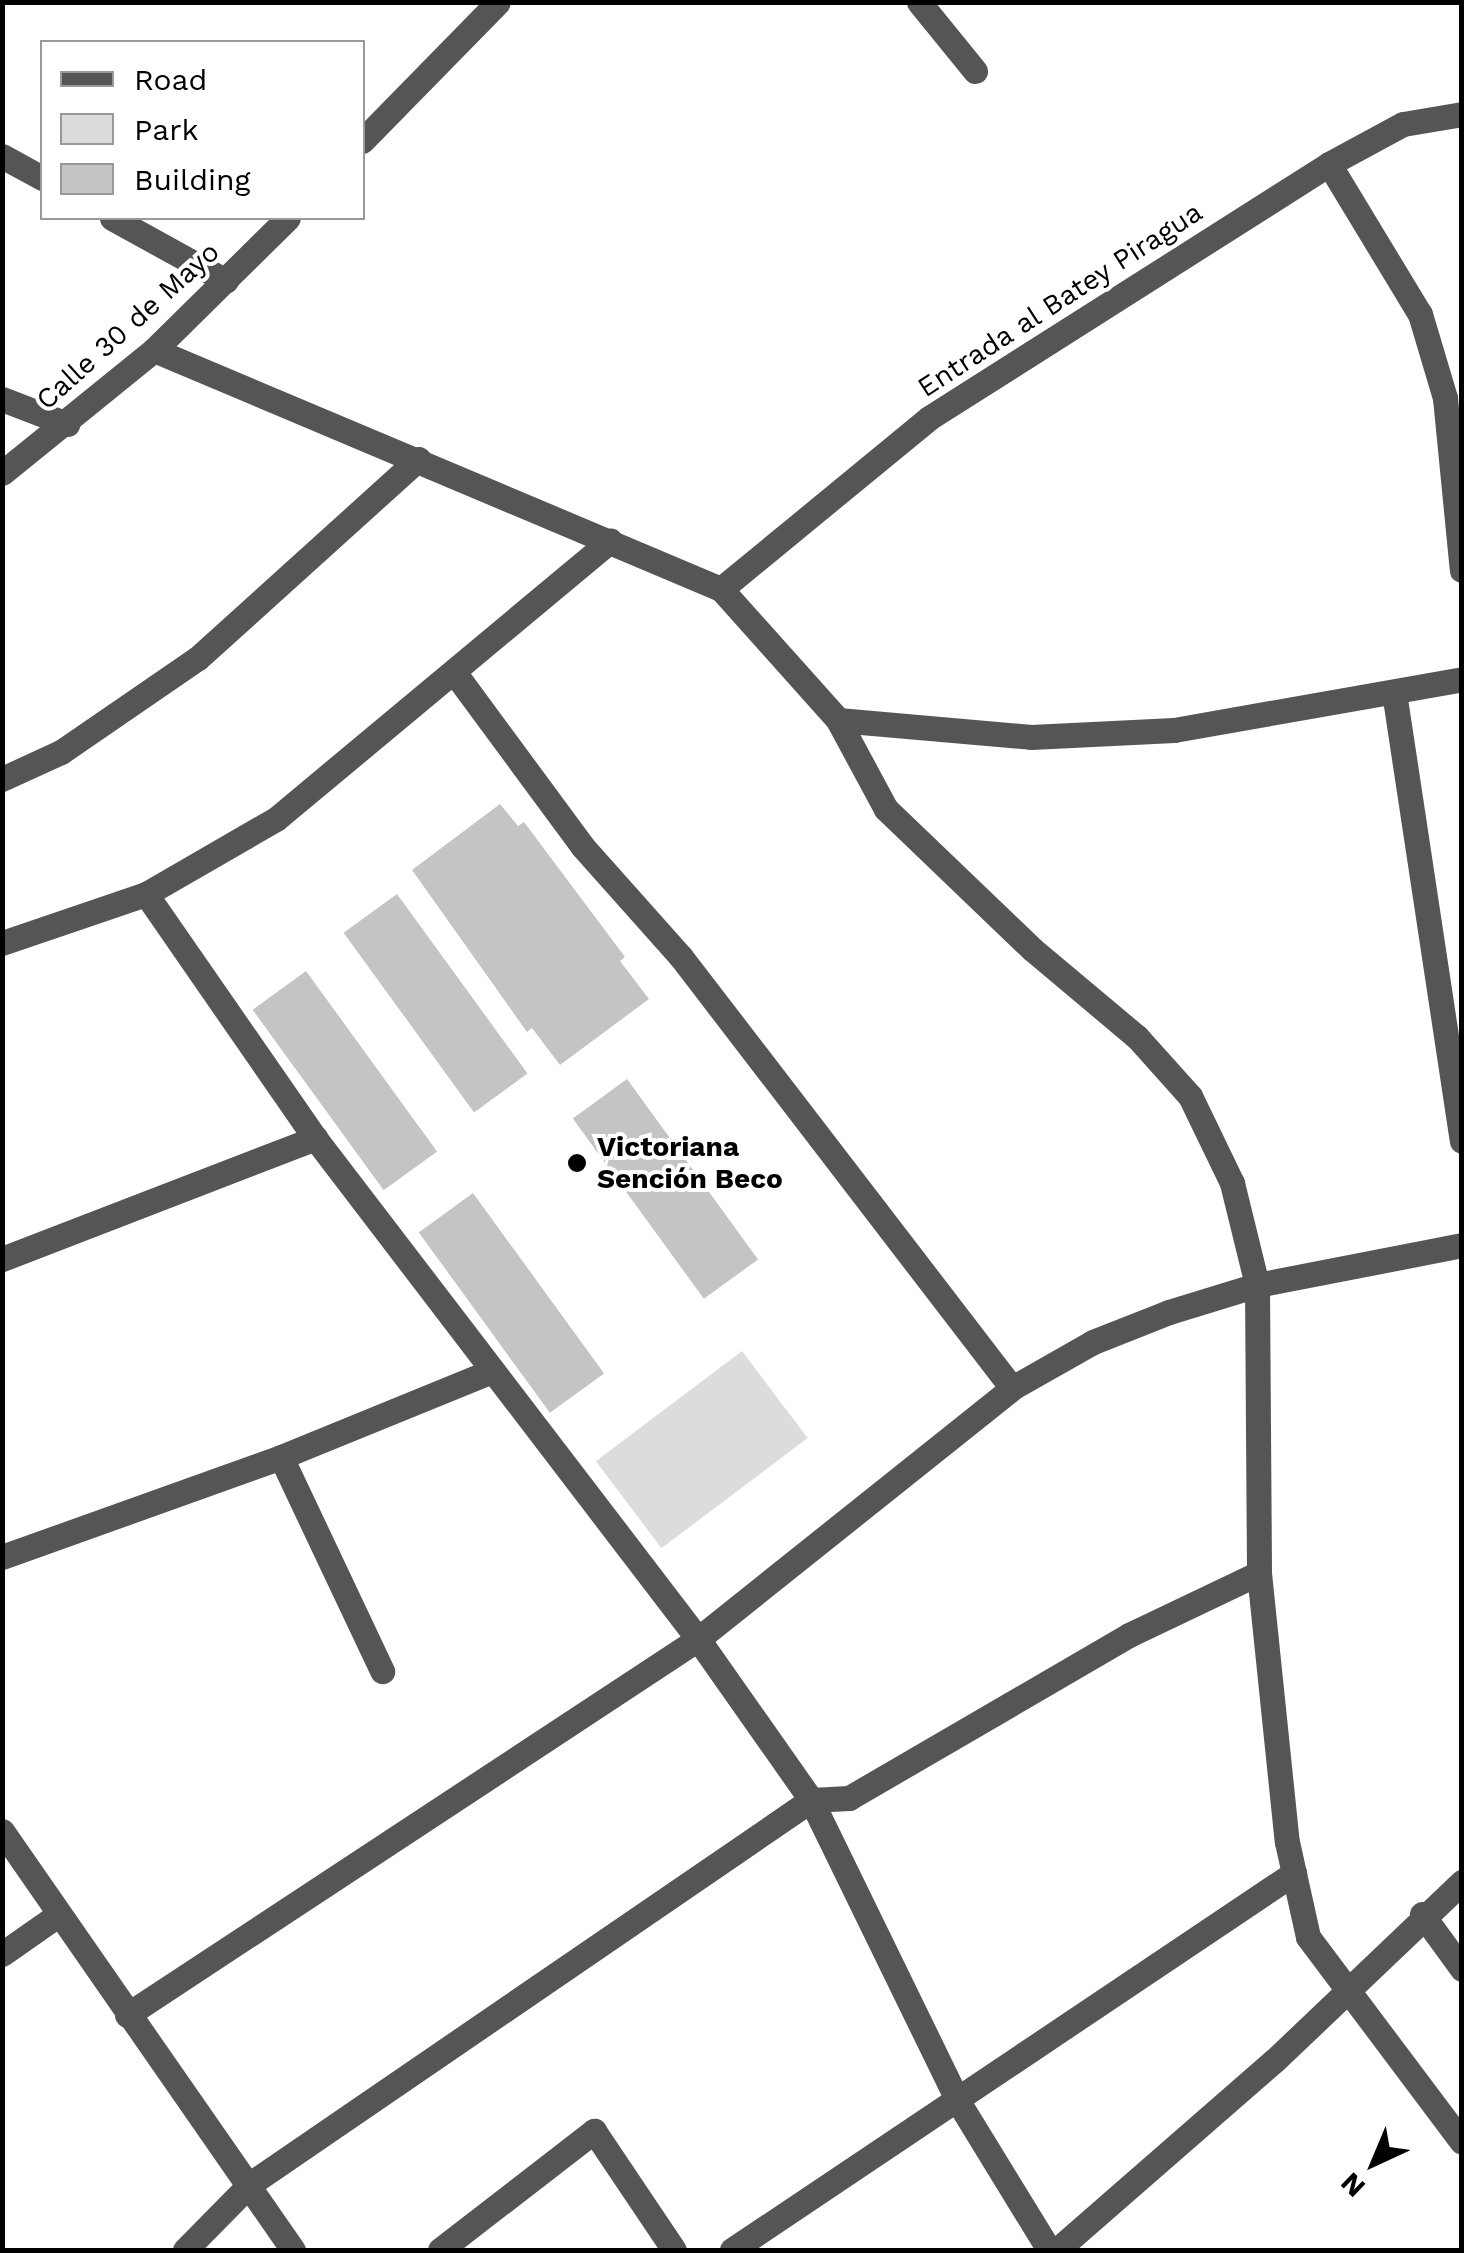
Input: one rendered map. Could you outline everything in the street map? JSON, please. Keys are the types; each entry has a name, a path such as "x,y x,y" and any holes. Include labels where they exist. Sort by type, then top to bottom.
{"street":[{"path":"365,139 498,2"},
{"path":"919,2 975,70"},
{"name":"Entrada al Batey Piragua","path":"722,589 929,418 1329,164 1404,124 1462,114"},
{"path":"2,156 40,177"},
{"path":"1329,164 1420,314 1445,398 1462,570"},
{"path":"116,220 226,281"},
{"name":"Calle 30 de Mayo","path":"2,473 68,424 154,350 286,220"},
{"path":"154,350 722,589 838,720 886,809 1032,948 1137,1037 1190,1096 1232,1183 1257,1284 1259,1573 1294,1873 1308,1937 1462,2142"},
{"path":"2,399 68,424"},
{"path":"2,778 61,752 198,658 418,460"},
{"path":"2,943 146,894 276,819 610,542"},
{"path":"454,672 583,847 681,956 1012,1388"},
{"path":"838,720 1031,736 1174,730 1462,679"},
{"path":"1394,692 1453,1021 1462,1141"},
{"path":"146,894 315,1138 698,1639 811,1800 959,2103 1049,2250"},
{"path":"2,1259 315,1138"},
{"path":"127,2015 698,1639 1012,1388 1093,1342 1257,1284 1462,1245"},
{"path":"2,1557 281,1457 492,1371"},
{"path":"281,1457 382,1672"},
{"path":"186,2250 250,2184 811,1800 848,1798 1129,1635 1259,1573"},
{"path":"2,1831 294,2250"},
{"path":"732,2250 959,2103 1294,1873"},
{"path":"1057,2250 1155,2170 1422,1914 1462,1882"},
{"path":"1422,1914 1462,1969"},
{"path":"2,1954 58,1915"},
{"path":"440,2250 594,2130 674,2250"}],"green space":[{"path":"742,1351 808,1438 661,1548 596,1461"}],"building":[{"path":"500,804 518,826 524,822 625,957 620,961 649,999 560,1065 532,1028 527,1032 412,870"},
{"path":"397,894 527,1074 474,1112 344,933"},
{"path":"306,971 437,1151 384,1190 253,1010"},
{"path":"627,1079 758,1259 704,1299 573,1118"},
{"path":"473,1193 604,1373 550,1413 419,1232"}],"place":[{"name":"Victoriana Sención Beco","path":"577,1163"}]}
